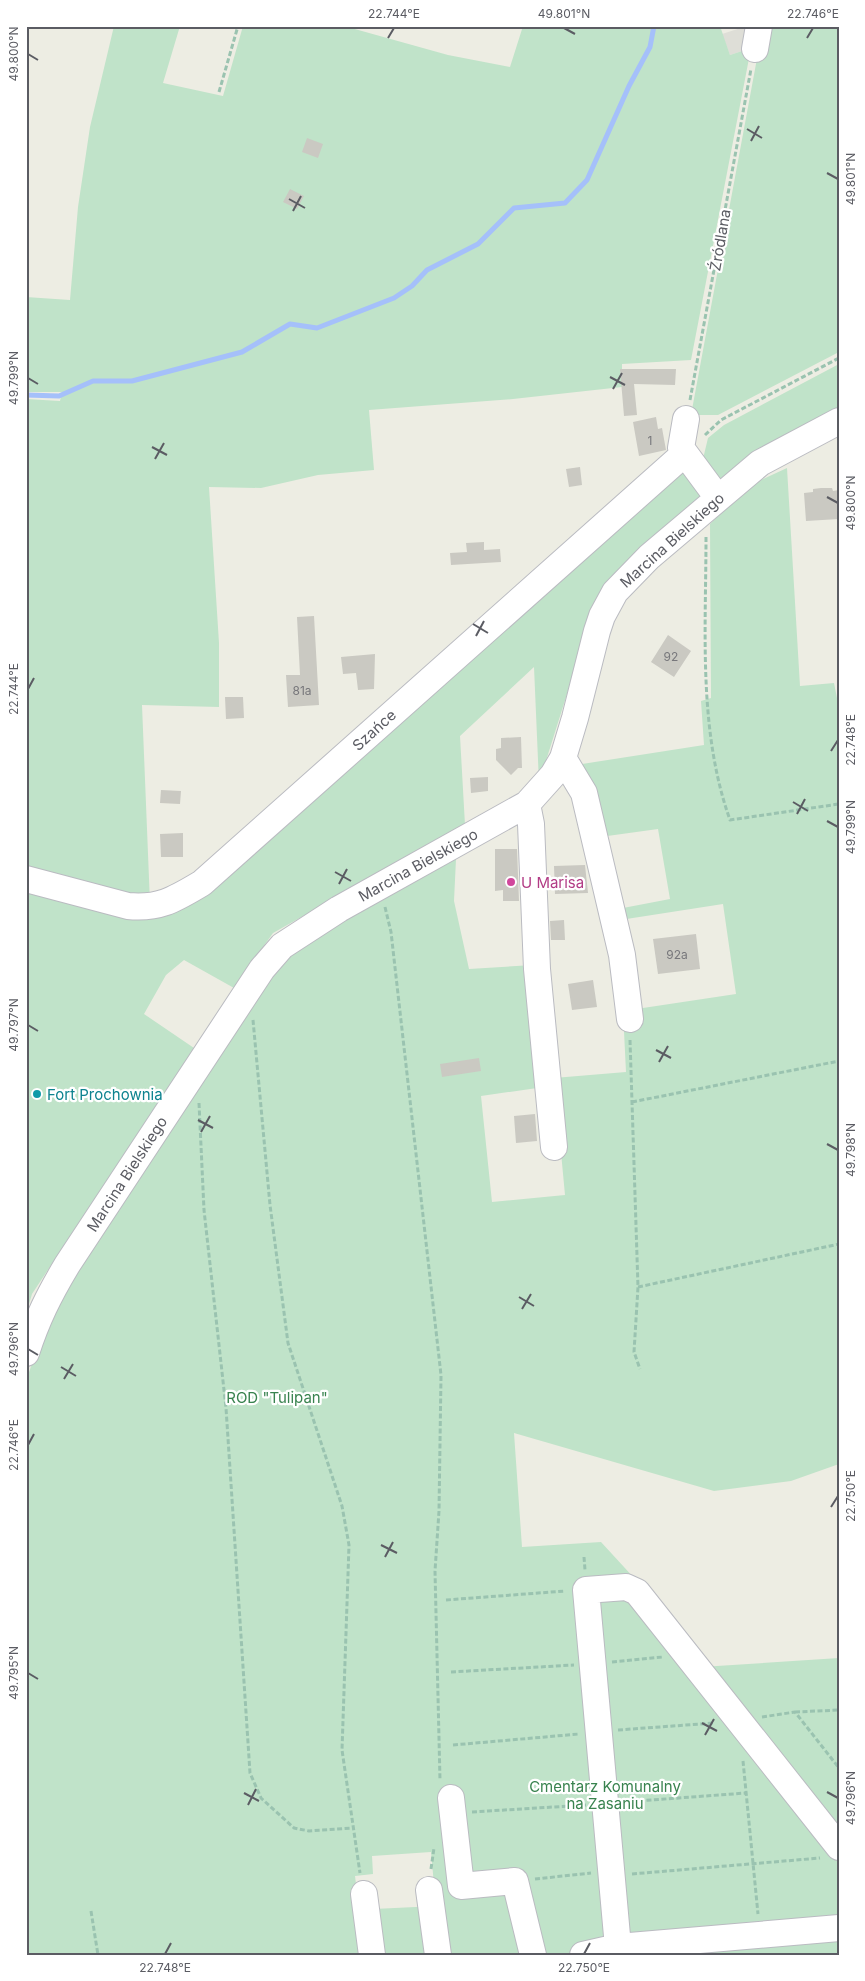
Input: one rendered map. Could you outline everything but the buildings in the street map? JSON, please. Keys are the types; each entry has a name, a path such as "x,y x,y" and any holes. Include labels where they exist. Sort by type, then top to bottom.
{"street":[{"path":"686,419 681,448 710,505"},
{"name":"Marcina Bielskiego","path":"26,1353 38,1318 50,1292 262,969 282,946 339,909 527,804 553,775 563,758 597,631 602,616 615,592 649,556 760,463 839,421"},
{"name":"Szańce","path":"26,880 128,906 144,908 160,906 174,900 202,883 684,454"},
{"path":"563,758 584,793 622,955 630,1019"},
{"path":"527,804 531,824 537,969 554,1148"},
{"path":"618,1947 586,1590 626,1587 637,1592 739,1721 834,1852"},
{"path":"448,1797 461,1886 515,1881 534,1955"},
{"path":"430,1890 438,1955"},
{"path":"364,1894 372,1955"},
{"path":"583,1955 618,1947 839,1928"}],"path":[{"path":"219,92 238,26"},
{"name":"Źródlana","path":"686,419 757,38"},
{"path":"684,454 721,420 839,358"},
{"path":"710,505 706,528 706,704 721,795 730,820 839,804"},
{"path":"380,886 391,932 441,1375 439,1511 435,1572 448,1797 605,1804 746,1793"},
{"path":"243,998 252,1008 270,1205 288,1343 342,1506 349,1545 342,1750 364,1894"},
{"path":"630,1019 638,1287 634,1352 640,1369"},
{"path":"632,1102 839,1062"},
{"path":"185,1086 199,1097 204,1210 226,1408 250,1773 261,1798 294,1828 310,1831 353,1828"},
{"path":"638,1287 839,1244"},
{"path":"446,1600 586,1590"},
{"path":"451,1672 592,1664 686,1654"},
{"path":"739,1721 795,1712 839,1710"},
{"path":"795,1712 839,1768"},
{"path":"742,1757 760,1935"},
{"path":"430,1890 436,1839"},
{"path":"515,1881 753,1864 834,1852"},
{"path":"91,1911 98,1955"}],"shaded area":[{"path":"747,26 751,48 730,55 722,34"}],"green space":[{"path":"114,26 180,26 163,83 223,96 243,26 344,26 448,55 510,67 523,26 720,26 730,55 751,48 691,360 622,364 622,387 513,399 369,410 374,470 318,475 261,488 209,487 219,643 219,707 142,705 150,903 26,874 26,399 60,401 62,392 26,392 26,297 70,300 78,207 90,127"},
{"path":"763,26 839,26 839,352 718,415 691,415"},
{"path":"839,364 839,410 741,461 719,483 702,463 708,438 724,425"},
{"path":"678,468 706,496 589,624 539,783 534,667 460,736 465,825 273,933 234,988 184,960 166,975 144,1014 194,1048 32,1294 26,1314 26,1263 29,1263 26,1244 26,887 143,916"},
{"name":"ROD \"Tulipan\"","path":"787,468 800,686 834,683 839,708 839,1464 791,1481 714,1491 514,1433 522,1547 601,1542 658,1604 701,1667 839,1658 839,1955 379,1955 374,1909 436,1906 431,1852 372,1856 373,1874 355,1876 365,1955 26,1955 26,1381 48,1317 224,1035 301,942 456,859 454,901 469,969 533,965 544,1087 481,1096 492,1202 565,1195 554,1078 626,1072 623,1011 736,994 723,904 620,920 623,908 670,899 658,829 600,837 582,764 704,745 701,701 711,698 710,524 750,485"}],"waterway":[{"path":"26,395 59,396 93,381 132,381 242,352 290,324 317,328 394,298 412,286 427,270 478,244 514,208 565,203 587,180 629,86 650,47 654,26"}],"place":[{"name":"U Marisa","path":"511,882"},
{"name":"Fort Prochownia","path":"37,1094"}],"park label":[{"name":"Cmentarz Komunalny na Zasaniu","path":"605,1794"}]}
